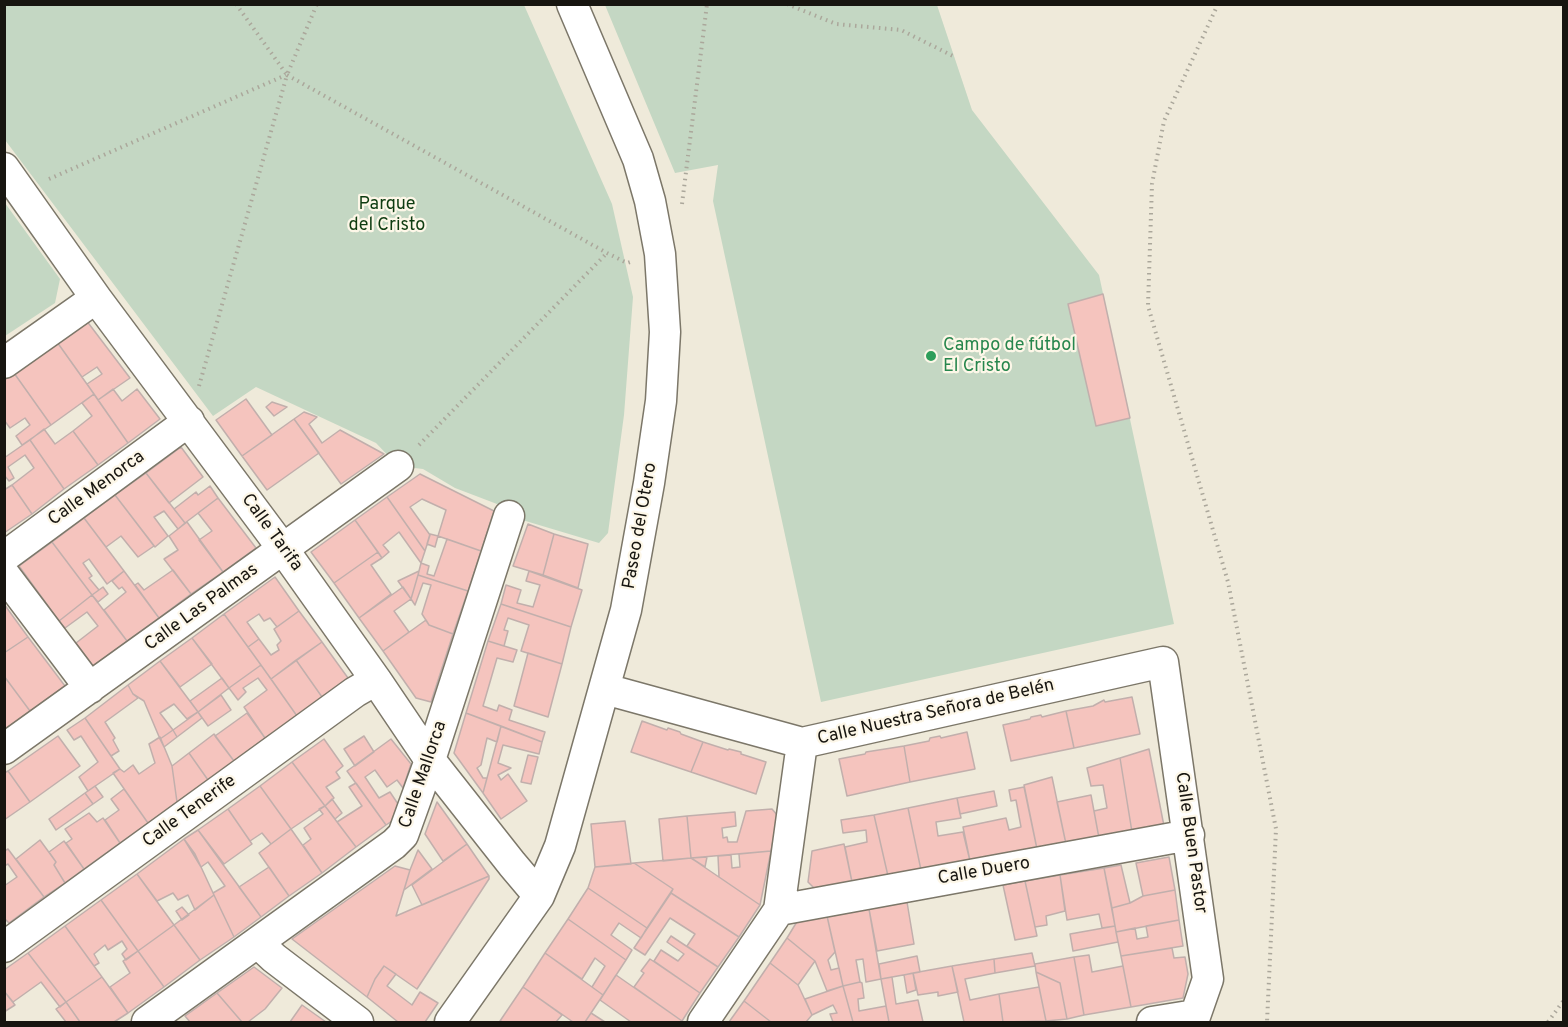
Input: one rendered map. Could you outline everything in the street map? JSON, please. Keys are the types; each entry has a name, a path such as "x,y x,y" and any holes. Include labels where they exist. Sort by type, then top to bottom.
{"street":[{"name":"Paseo del Otero","path":"450,1023 539,896 560,846 626,610 661,401 665,332 660,254 650,201 638,159 572,4"},
{"name":"Calle Tarifa","path":"13,180 96,298 284,549 430,760 539,896"},
{"path":"4,363 96,298"},
{"name":"Calle Menorca","path":"4,557 189,421"},
{"name":"Calle Las Palmas","path":"4,749 398,466"},
{"name":"Calle Mallorca","path":"147,1023 394,844 403,835 430,760 509,516"},
{"path":"4,573 90,688"},
{"name":"Calle Nuestra Señora de Belén","path":"605,689 802,743 1163,662"},
{"name":"Calle Buen Pastor","path":"1163,662 1208,979 1194,1019"},
{"name":"Calle Tenerife","path":"4,947 355,692 376,680"},
{"path":"703,1023 779,910 802,743"},
{"name":"Calle Duero","path":"779,910 1189,835"},
{"path":"258,943 358,1023"},
{"path":"1152,1023 1194,1019"}],"path":[{"path":"236,4 287,75 627,263 660,254"},
{"path":"189,421 287,75 317,4"},
{"path":"688,157 707,4"},
{"path":"787,4 836,24 901,30 953,56"},
{"path":"1218,4 1164,121 1152,184 1148,306 1228,582 1276,829 1267,1023"},
{"path":"13,180 287,75"},
{"path":"398,466 607,253"},
{"path":"1548,1023 1563,1000"}],"green space":[{"name":"Parque del Cristo","path":"5,5 524,5 612,204 633,297 624,415 608,533 599,543 509,516 497,504 455,488 423,469 398,466 376,443 256,387 213,416 5,140"},
{"name":"Campo de fútbol El Cristo","path":"605,5 937,5 972,110 1099,275 1174,624 821,702 713,201 718,165 675,173"},
{"path":"5,203 60,279 55,303 5,336"}],"building":[{"path":"1103,294 1130,418 1096,426 1068,304"},
{"path":"86,320 130,378 98,400 87,384 102,374 97,367 82,377 57,342"},
{"path":"57,342 94,394 51,425 14,373"},
{"path":"14,373 51,425 22,445 16,436 30,425 25,418 10,428 4,420 4,380"},
{"path":"113,389 122,401 137,389 160,419 128,443 98,400"},
{"path":"94,394 128,443 98,465 73,431 92,416 82,403"},
{"path":"246,399 272,435 242,456 216,420"},
{"path":"272,402 287,407 274,416 266,407"},
{"path":"304,412 317,417 309,424 322,443 340,430 384,454 341,484 294,419"},
{"path":"294,419 319,453 267,490 242,456"},
{"path":"44,429 55,444 73,431 98,465 64,489 30,440"},
{"path":"30,440 64,489 32,514 12,485 34,468 25,455 8,467 14,478 9,481 4,475 4,458"},
{"path":"181,447 203,477 169,503 146,473"},
{"path":"146,473 185,523 178,529 164,511 154,517 168,536 155,547 115,495"},
{"path":"420,474 494,511 481,551 438,536 446,510 422,499 410,507 430,535 425,551 387,497"},
{"path":"12,485 32,514 4,533 4,490"},
{"path":"210,486 218,498 185,523 174,509 196,492 198,495"},
{"path":"115,495 154,546 138,557 121,536 106,547 84,518"},
{"path":"387,497 425,551 421,563 399,532 383,545 389,552 382,558 355,520"},
{"path":"218,498 256,548 223,572 199,540 212,531 198,513"},
{"path":"84,518 124,571 107,584 89,559 83,563 92,576 89,578 99,590 92,595 52,542"},
{"path":"355,520 378,552 334,583 311,552"},
{"path":"187,522 223,572 191,594 164,559 178,550 169,536"},
{"path":"528,524 554,534 543,575 513,566"},
{"path":"430,534 438,536 435,547 427,544"},
{"path":"554,534 588,544 578,588 543,575"},
{"path":"447,539 481,551 468,591 418,575 421,563 429,566 427,574 434,576"},
{"path":"52,542 92,595 59,621 19,566"},
{"path":"378,552 382,558 371,565 391,594 359,618 334,583"},
{"path":"173,570 191,594 159,618 135,585 138,583 144,590"},
{"path":"124,571 159,618 127,641 104,610 126,592 122,587 119,589 112,581"},
{"path":"419,571 418,575 411,599 398,581"},
{"path":"529,571 582,590 571,627 501,604 506,585 521,590 517,603 533,607 540,585 526,581"},
{"path":"418,575 468,591 453,634 429,625 422,614 431,585 423,583 415,605 411,599"},
{"path":"275,577 299,611 277,627 270,618 264,621 259,614 247,622 259,639 248,647 224,614"},
{"path":"103,587 108,594 98,602 92,595"},
{"path":"403,587 411,599 394,611 409,632 383,651 359,618"},
{"path":"92,595 127,641 93,666 76,643 98,626 87,612 65,628 59,621"},
{"path":"4,604 28,637 4,653"},
{"path":"501,604 571,627 562,664 521,651 529,625 508,618 504,630 508,631 504,646 488,641"},
{"path":"299,611 322,642 271,679 248,647 259,639 271,655 279,650 277,645 281,641 274,629"},
{"path":"224,614 261,665 229,688 192,638"},
{"path":"426,620 429,625 453,634 431,702 416,698 383,651"},
{"path":"28,637 65,686 30,711 4,676 4,653"},
{"path":"192,638 212,664 180,687 160,661"},
{"path":"488,641 517,650 513,662 497,658 483,706 497,711 499,705 512,710 509,720 545,732 542,742 466,713"},
{"path":"322,642 348,678 322,697 296,660"},
{"path":"528,653 562,664 548,717 514,706"},
{"path":"296,660 322,697 297,716 271,679"},
{"path":"160,661 198,712 187,719 174,704 160,713 173,730 160,739 144,701 133,694 128,685"},
{"path":"261,665 297,716 265,738 244,707 267,690 258,678 243,688 246,692 238,700 229,688"},
{"path":"4,676 30,711 4,730"},
{"path":"222,678 229,688 198,712 190,701"},
{"path":"128,685 138,698 105,722 115,738 113,740 119,751 111,756 85,718"},
{"path":"221,695 231,710 208,726 198,712"},
{"path":"1132,697 1140,734 1074,748 1066,711 1093,706 1104,700 1105,702"},
{"path":"1066,711 1074,748 1011,761 1003,725"},
{"path":"198,712 202,718 177,737 173,730"},
{"path":"247,713 265,738 234,761 215,736"},
{"path":"466,713 501,726 497,742 487,738 481,765 477,768 483,778 487,778 483,793 454,753"},
{"path":"85,718 120,769 88,791 79,777 98,762 81,736 74,740 67,730"},
{"path":"642,721 680,732 703,742 691,772 631,752"},
{"path":"501,726 542,742 539,754 503,745 498,763 511,768 498,775 501,780 508,774 527,801 501,819 483,793"},
{"path":"173,730 177,737 164,747 160,739"},
{"path":"967,732 975,769 910,782 904,746 929,741 930,738"},
{"path":"214,734 234,761 208,780 189,753"},
{"path":"58,736 80,766 30,802 8,771"},
{"path":"364,736 374,752 355,766 344,749"},
{"path":"160,737 172,766 177,802 148,823 113,773 120,769 124,772 133,765 139,774 155,763 149,744"},
{"path":"324,739 343,766 336,772 340,778 326,787 334,798 325,806 292,762"},
{"path":"391,739 411,764 403,788 397,780 387,787 375,770 365,777 379,798 390,792 398,804 392,821 386,825 347,771"},
{"path":"703,742 741,752 741,754 766,762 756,794 691,772"},
{"path":"904,746 910,782 847,796 839,759"},
{"path":"1149,749 1164,826 1132,832 1120,758"},
{"path":"189,753 208,780 177,802 172,766"},
{"path":"528,755 538,757 531,784 521,782"},
{"path":"1120,758 1132,832 1099,838 1094,811 1107,808 1103,785 1091,786 1087,768"},
{"path":"292,762 325,806 291,829 260,786"},
{"path":"8,771 30,802 4,820 4,773"},
{"path":"1052,777 1066,844 1037,849 1024,785"},
{"path":"356,783 386,825 356,847 337,822 362,806 349,787"},
{"path":"95,786 103,797 93,804 85,793"},
{"path":"260,786 291,829 271,844 262,833 250,841 228,809"},
{"path":"1024,787 1037,849 970,861 963,827 1006,818 1009,830 1021,827 1016,800 1011,801 1009,790"},
{"path":"124,789 148,823 120,843 105,820 119,810 111,799"},
{"path":"994,791 997,806 960,814 957,798"},
{"path":"85,793 93,804 56,830 49,819"},
{"path":"1091,795 1099,838 1066,844 1057,802"},
{"path":"957,798 961,818 936,822 938,836 963,832 970,861 921,870 908,808"},
{"path":"332,799 342,813 335,819 325,806"},
{"path":"437,802 467,844 443,861 425,834"},
{"path":"325,806 356,847 322,873 303,845 311,839 304,828 323,814 319,809"},
{"path":"908,808 921,870 888,876 874,815"},
{"path":"228,809 252,844 224,864 198,830"},
{"path":"772,809 778,816 771,851 691,858 687,816 735,812 736,826 722,828 723,838 727,837 728,842 737,842 746,811"},
{"path":"89,813 97,822 103,818 120,843 84,869 66,843 72,839 65,829"},
{"path":"874,815 888,876 852,882 845,847 867,842 866,830 843,833 841,820"},
{"path":"687,816 691,858 663,861 659,819"},
{"path":"625,821 631,864 595,867 591,824"},
{"path":"291,829 322,873 289,896 259,853"},
{"path":"198,830 261,917 234,937 213,893 225,886 208,862 201,867 184,839"},
{"path":"184,839 195,854 214,895 195,910 188,895 178,900 173,893 157,901 137,874"},
{"path":"40,840 56,862 54,865 65,883 44,897 16,859"},
{"path":"64,841 84,869 65,883 49,852"},
{"path":"467,844 489,876 422,905 412,885"},
{"path":"844,844 852,882 814,888 808,882 812,851"},
{"path":"8,849 44,897 9,923 4,918 4,886 17,877 8,864 4,866 4,851"},
{"path":"418,850 432,869 404,890 410,870"},
{"path":"771,851 760,905 719,877 718,856 731,855 732,868 740,867 739,854"},
{"path":"707,857 705,867 691,858"},
{"path":"1169,857 1175,890 1143,896 1136,863"},
{"path":"691,858 760,905 739,937 671,893 673,889 634,863"},
{"path":"634,863 673,889 647,928 588,888 595,867"},
{"path":"1121,865 1130,903 1112,908 1104,868"},
{"path":"395,866 410,870 396,916 489,876 489,879 417,989 384,966 367,997 292,939"},
{"path":"269,867 289,896 261,917 239,887"},
{"path":"1104,868 1115,926 1102,928 1099,914 1067,920 1060,875"},
{"path":"137,874 174,925 138,951 101,900"},
{"path":"1060,875 1065,911 1046,916 1047,925 1035,927 1025,881"},
{"path":"1025,881 1037,936 1015,940 1003,885"},
{"path":"588,888 647,928 641,938 619,923 611,935 632,950 626,960 568,919"},
{"path":"1175,890 1179,920 1116,932 1112,908 1130,903 1143,896"},
{"path":"671,893 739,937 718,967 687,946 695,934 670,918 645,955 634,948"},
{"path":"214,895 234,937 200,960 174,925"},
{"path":"101,900 138,951 126,960 122,954 127,949 122,941 108,950 105,945 94,954 99,963 94,966 65,926"},
{"path":"907,902 914,944 877,951 869,909"},
{"path":"182,907 189,915 182,920 176,911"},
{"path":"869,909 881,979 866,982 863,959 856,960 860,982 843,986 827,916"},
{"path":"827,916 835,952 828,960 831,970 839,968 843,986 827,991 815,961 787,938 798,920"},
{"path":"568,919 626,960 603,995 592,987 605,966 595,958 582,979 545,953"},
{"path":"1179,920 1183,946 1121,956 1116,932 1135,928 1137,939 1148,937 1146,926"},
{"path":"174,925 200,960 164,987 138,951"},
{"path":"65,926 102,977 66,1002 28,953"},
{"path":"1115,926 1118,942 1073,951 1070,934"},
{"path":"671,936 718,967 700,993 654,961 661,950 678,961 684,954 667,942"},
{"path":"787,938 815,961 798,985 770,963"},
{"path":"1172,948 1174,958 1185,957 1188,974 1183,998 1131,1007 1121,956"},
{"path":"138,951 164,987 128,1013 110,987 130,973 123,961"},
{"path":"28,953 66,1002 60,1007 41,982 13,1002 4,991 4,970"},
{"path":"545,953 603,995 585,1022 573,1022 523,987"},
{"path":"1032,953 1035,966 995,973 994,959"},
{"path":"1089,955 1092,972 1123,966 1131,1007 1084,1015 1074,957"},
{"path":"917,956 920,972 881,979 879,964"},
{"path":"1074,957 1084,1015 1067,1019 1060,983 1036,972 1035,964"},
{"path":"650,959 700,993 682,1021 634,987 644,973 641,971"},
{"path":"994,959 995,973 965,979 970,1000 999,994 1003,1022 964,1022 952,966"},
{"path":"770,963 798,985 812,1015 806,1022 771,1022 744,1001"},
{"path":"384,966 396,974 387,986 412,1005 420,992 438,1003 425,1022 398,1022 367,997"},
{"path":"952,966 958,992 938,996 938,992 918,995 913,973"},
{"path":"254,967 282,988 265,1009 248,1022 242,1022 217,993"},
{"path":"1036,972 1060,983 1067,1019 1046,1021"},
{"path":"913,973 916,990 907,993 904,975"},
{"path":"616,975 682,1021 631,1022 600,1000"},
{"path":"102,977 128,1013 114,1022 80,1022 66,1002"},
{"path":"892,977 896,1004 918,1000 923,1022 889,1022 881,979"},
{"path":"860,982 864,998 858,999 859,1011 886,1006 889,1022 853,1022 843,986"},
{"path":"843,986 853,1022 833,1022 830,1014 837,1013 833,1005 812,1015 805,999"},
{"path":"523,987 562,1015 556,1022 500,1021"},
{"path":"1039,987 1046,1021 1003,1022 999,994"},
{"path":"4,991 15,1005 4,1012"},
{"path":"217,993 242,1022 190,1022 185,1016"},
{"path":"744,1001 771,1022 729,1022"},
{"path":"66,1002 80,1022 66,1022 56,1009"},
{"path":"302,1005 326,1022 290,1022"},
{"path":"591,1013 605,1022 585,1022"}],"place":[{"name":"Campo de fútbol El Cristo","path":"931,356"}]}
